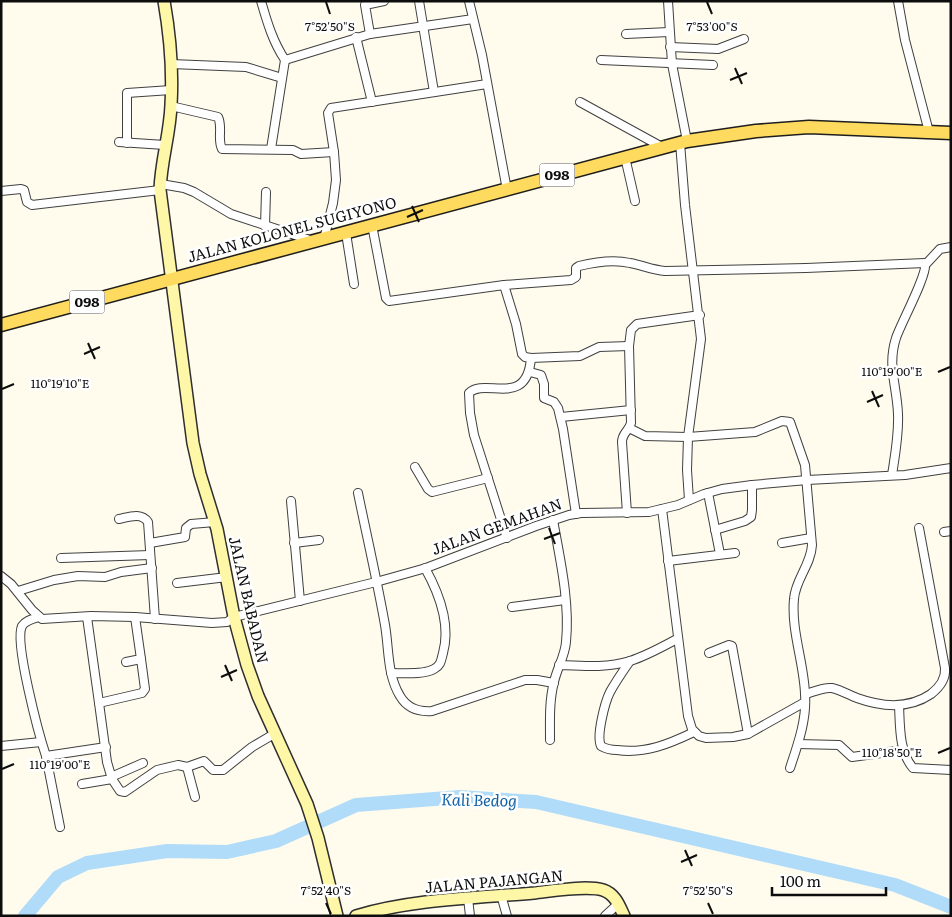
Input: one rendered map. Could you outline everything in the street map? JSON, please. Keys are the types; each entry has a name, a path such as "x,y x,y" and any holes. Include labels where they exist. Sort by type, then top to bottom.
{"main road":[{"name":"JALAN BABADAN","path":"164,1 169,32 171,106 160,187 193,443 200,474 215,522 234,617 247,665 274,734 306,804 318,838 337,916"},
{"name":"JALAN KOLONEL SUGIYONO","path":"172,279 684,142 756,131 791,128 836,127 951,132"},
{"name":"098","path":"1,324 172,279"},
{"name":"JALAN PAJANGAN","path":"356,916 381,912 407,904 594,889 608,893 618,904 624,916"}],"street":[{"path":"261,1 277,49 285,60 271,149"},
{"path":"370,34 365,5 384,1"},
{"path":"419,1 434,92"},
{"path":"469,1 488,84 507,190"},
{"path":"668,1 670,47 684,142 685,205 700,315 701,338 688,437 687,470 689,500"},
{"path":"898,1 905,40 929,132"},
{"path":"285,60 356,37 473,19"},
{"path":"626,34 669,32"},
{"path":"356,37 372,102"},
{"path":"670,47 718,49 744,39"},
{"path":"601,60 713,65"},
{"path":"171,64 246,67 282,78"},
{"path":"1,191 24,190 27,202 32,205 160,187 184,188 224,210 265,226 319,240 336,189 329,110 331,108 488,84"},
{"path":"127,143 127,93 171,90"},
{"path":"580,102 662,148"},
{"path":"171,106 218,117 222,148 294,150 301,154 334,152"},
{"path":"119,142 165,145"},
{"path":"625,157 635,201"},
{"path":"265,226 266,192"},
{"path":"372,225 387,300 504,285 571,280 576,277 576,268 579,266 611,260 664,272 806,268 922,262 926,264"},
{"path":"346,233 354,284"},
{"path":"892,476 898,426 897,402 892,371 892,356 896,338 920,284 926,264 940,250 951,247"},
{"path":"504,285 516,324 522,354 525,357 580,356 599,347 629,346"},
{"path":"627,513 622,438 631,423 629,346 631,330 637,324 700,315"},
{"path":"507,538 471,423 469,394 478,388 513,388 521,383 530,372 531,358"},
{"path":"530,372 541,375 544,384 544,398 554,402 558,408 576,514"},
{"path":"561,418 631,410"},
{"path":"629,428 645,436 688,437 755,432 782,421 789,421 805,466 811,538 810,557 797,586 794,598 805,698 798,744 790,768"},
{"path":"415,467 428,489 432,492 488,478"},
{"name":"JALAN GEMAHAN","path":"39,617 46,619 135,617 212,623 227,622 234,617 425,568 553,520 576,514 649,512 708,493 752,485 905,475 951,468"},
{"path":"715,530 745,521 751,517 752,485"},
{"path":"358,492 385,626 391,673 402,699 410,707 424,712 446,708 525,680 554,683"},
{"path":"708,493 720,554"},
{"path":"291,501 300,601"},
{"path":"662,509 688,716 694,732 698,736 706,738 733,737 748,734 805,698 830,688 868,701 900,705 918,701 935,691 944,679 948,665 919,528"},
{"path":"119,519 139,515 144,517 149,526 155,619"},
{"path":"550,740 550,705 554,683 564,652 567,631 565,600 553,520"},
{"path":"150,543 185,537 188,526 215,522"},
{"path":"782,543 811,538"},
{"path":"294,543 319,540"},
{"path":"668,561 735,553"},
{"path":"61,558 150,556"},
{"path":"18,591 54,580 78,576 105,577 121,572 152,568"},
{"path":"391,673 431,671 442,661 446,629 436,590 425,568"},
{"path":"1,576 18,591 39,617 25,623 21,628 22,657 41,742 46,756 60,827"},
{"path":"177,583 227,577"},
{"path":"512,607 565,600"},
{"path":"87,617 107,762 111,778 120,791 125,792 157,770 178,765 187,767 204,761 213,770 223,770 252,747 274,734"},
{"path":"99,703 142,693 144,689 135,617"},
{"path":"559,665 598,667 630,661 677,639"},
{"path":"709,653 730,645 732,646 748,734"},
{"path":"564,652 575,666"},
{"path":"126,662 141,659"},
{"path":"630,661 607,698 598,736 601,746 606,749 621,751 642,751 660,747 694,732"},
{"path":"900,705 903,750 908,762 913,768 951,770"},
{"path":"1,746 41,742"},
{"path":"798,744 837,745 852,757 903,750"},
{"path":"46,756 106,747"},
{"path":"82,784 111,778 142,763"},
{"path":"187,767 195,797"},
{"path":"501,896 507,916"},
{"path":"468,898 470,916"},
{"path":"605,916 618,904"}],"waterway":[{"name":"Kali Bedog","path":"25,916 58,877 87,863 167,851 227,852 276,841 356,805 460,797 536,802 895,885 951,907"}]}
